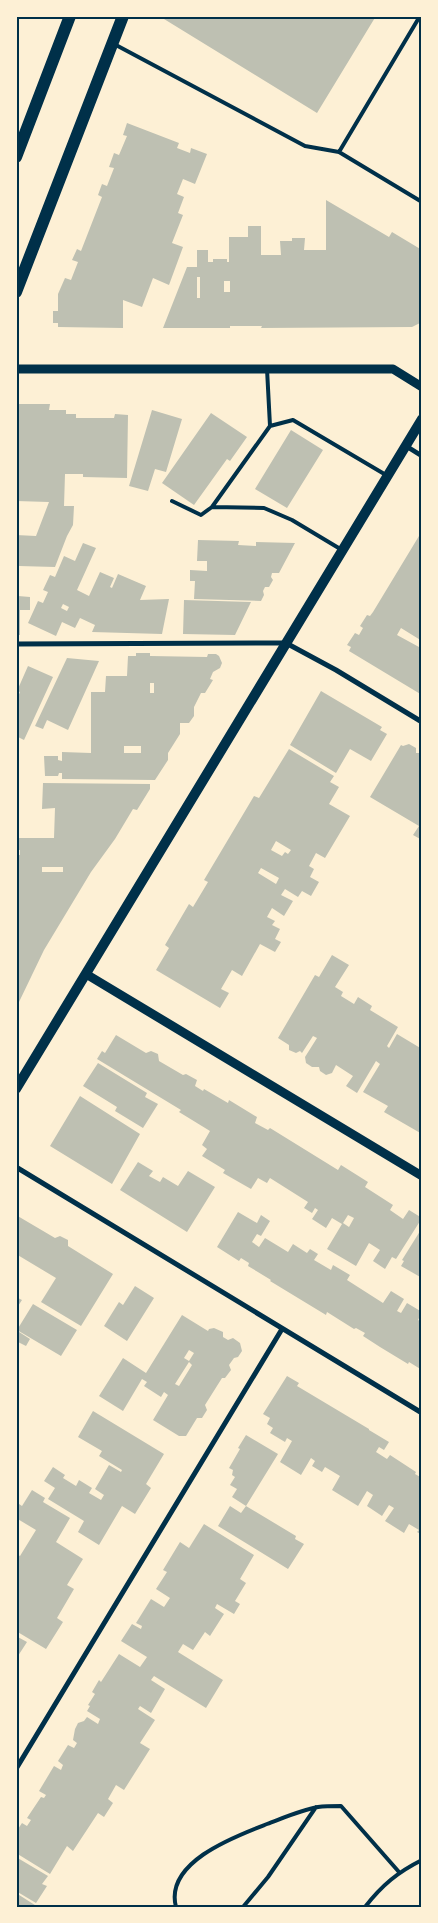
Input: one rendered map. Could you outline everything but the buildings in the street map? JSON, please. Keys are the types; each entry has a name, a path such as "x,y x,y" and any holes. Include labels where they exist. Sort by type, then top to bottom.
{"main road":[{"path":"16,157 70,16"},
{"path":"16,292 123,16"},
{"path":"16,1089 422,419"}],"street":[{"path":"16,369 393,369 422,387"},
{"path":"405,446 422,456"},
{"path":"16,644 286,643 336,670 422,722"},
{"path":"86,974 422,1176"},
{"path":"16,1167 422,1413"},
{"path":"16,1769 282,1329"}],"lane":[{"path":"339,152 420,16"},
{"path":"112,43 305,146 339,152 422,202"},
{"path":"172,501 201,515 212,507 270,426 267,369"},
{"path":"270,426 293,420 387,476"},
{"path":"212,507 264,508 292,520 342,550"},
{"path":"176,1907 174,1894 180,1877 187,1868 204,1854 228,1840 249,1831 316,1808 341,1806 398,1872"},
{"path":"243,1907 268,1877 316,1808"},
{"path":"365,1907 398,1872 422,1860"}]}
